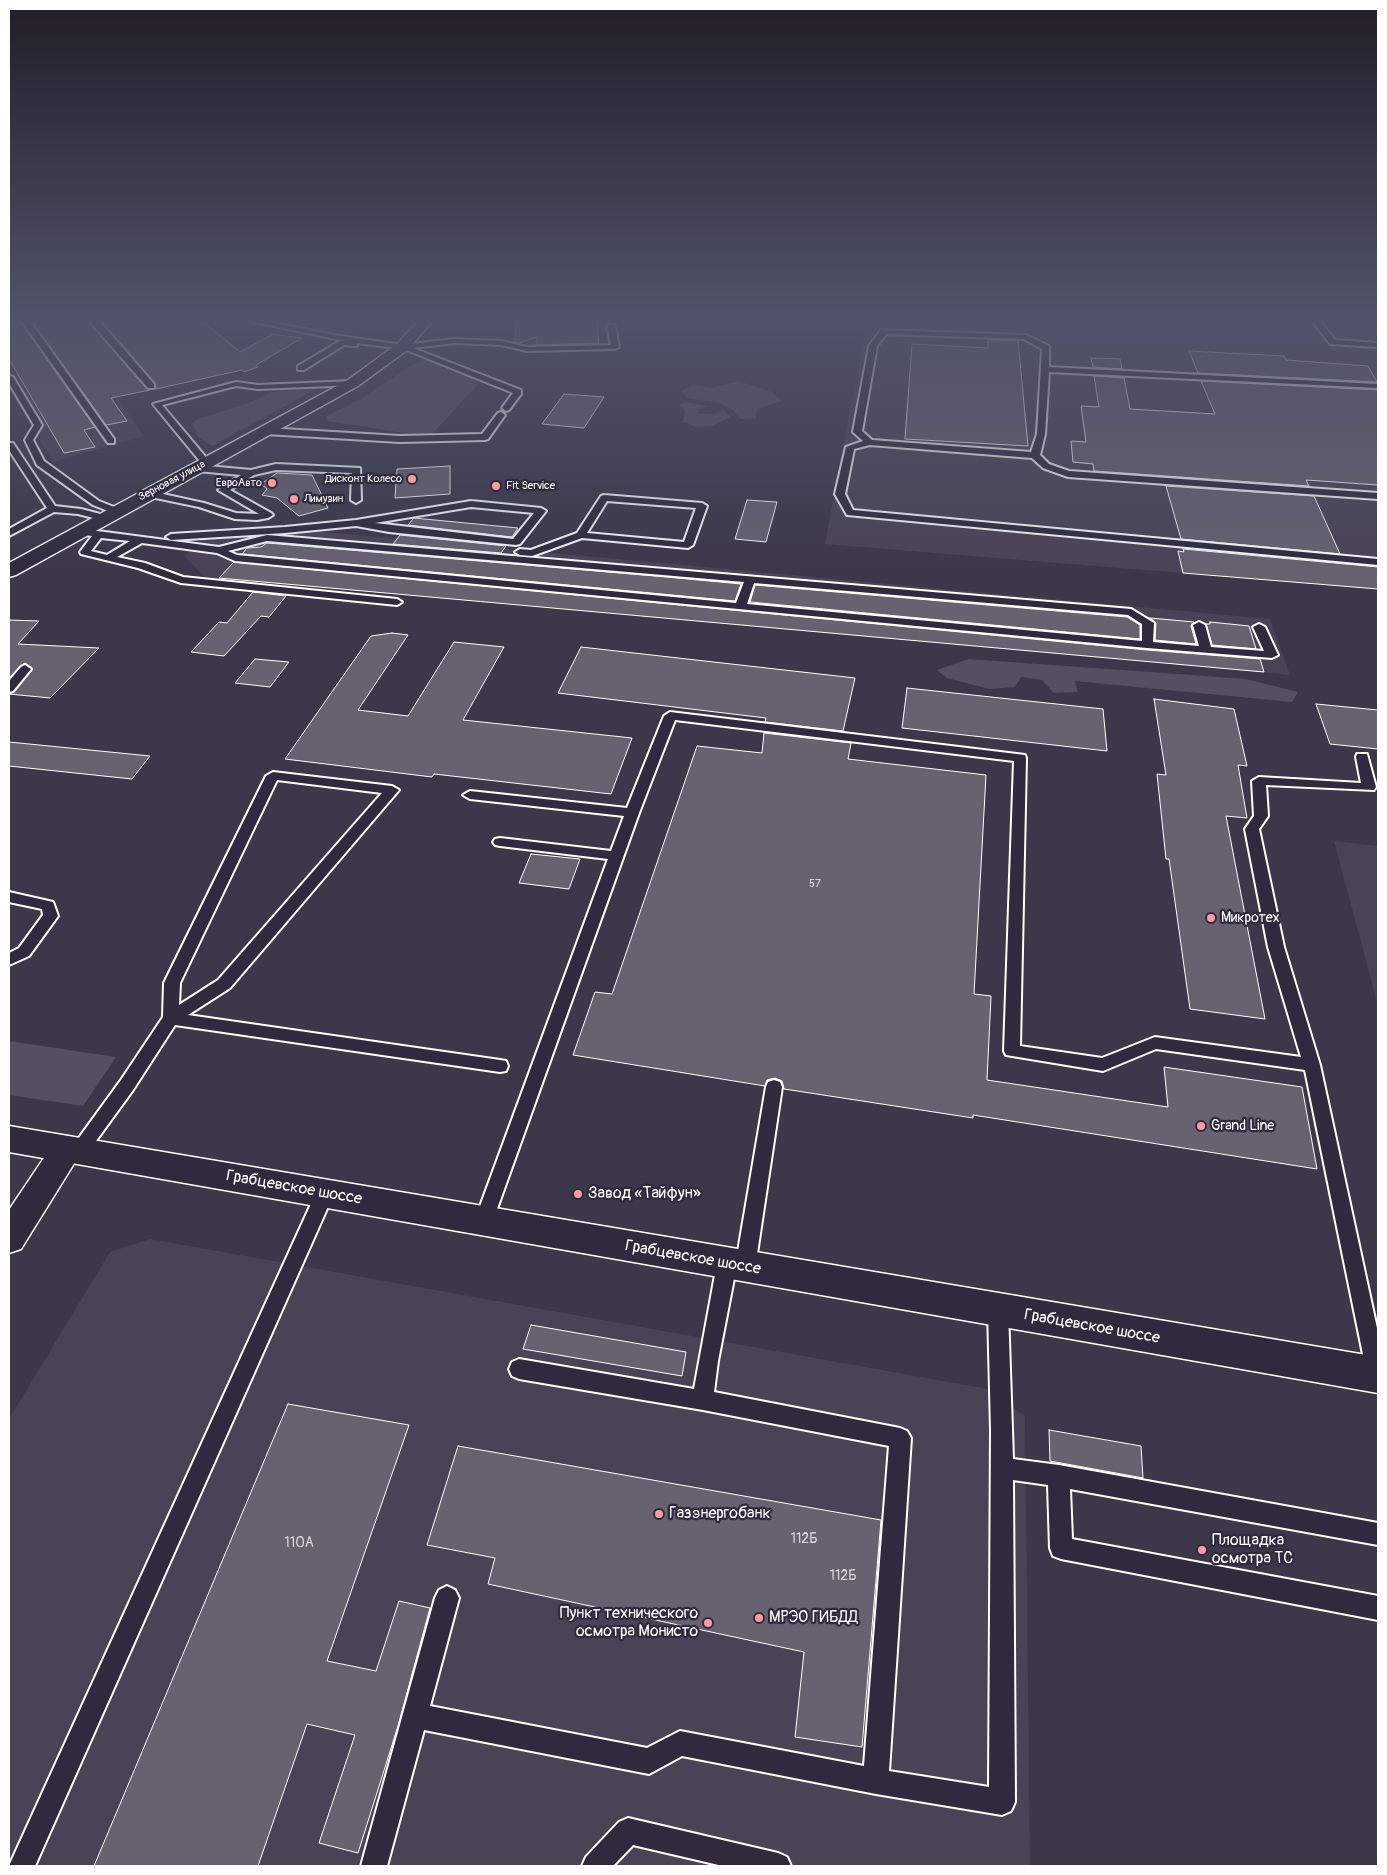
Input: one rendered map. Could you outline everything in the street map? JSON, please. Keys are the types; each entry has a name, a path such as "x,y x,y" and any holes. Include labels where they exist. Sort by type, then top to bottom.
{"main road":[{"name":"Зерновая улица","path":"9,571 90,533 111,515 313,404"},
{"name":"Грабцевское шоссе","path":"9,1138 1378,1375"},
{"path":"9,1238 73,1150"}],"lane":[{"path":"26,404 38,425 29,440 40,463"},
{"path":"85,404 111,441"},
{"path":"157,404 202,465 251,473"},
{"path":"266,431 400,439 485,437 509,404"},
{"path":"861,404 856,432 870,442"},
{"path":"1035,455 1041,434 1043,404"},
{"path":"1378,496 1068,474 1046,466 1035,455 870,442 850,447 840,494 850,513 1378,562"},
{"path":"10,443 111,515"},
{"path":"10,443 52,509"},
{"path":"149,494 201,505 235,516 258,517 268,515 222,490 251,473 276,467 357,470 356,500"},
{"path":"285,530 532,553 581,535 688,545 702,506 604,498 581,535"},
{"path":"108,558 139,540 285,530 356,522 386,519 471,504 541,512 516,542 389,529 356,522"},
{"path":"9,533 52,509 111,515"},
{"path":"397,602 181,580 141,565 85,552 90,533 219,550 235,558 1146,645 1272,655 1259,627"},
{"path":"219,550 268,538 1131,612 1148,623 1146,645"},
{"path":"740,607 750,579"},
{"path":"1199,625 1206,650"},
{"path":"9,688 25,669"},
{"path":"484,1220 632,813 670,716 1020,758 1012,1050 1103,1065 1155,1043 1312,1065"},
{"path":"1362,757 1369,787 1259,781 1262,816 1252,830 1276,947 1312,1065 1378,1375"},
{"path":"73,1150 127,1086 171,1018 224,984 392,790 273,776 172,983 171,1018"},
{"path":"470,794 632,813"},
{"path":"500,842 617,856"},
{"path":"9,897 48,905 51,916 24,952 9,960"},
{"path":"171,1018 500,1066"},
{"path":"704,1400 708,1361 736,1265 774,1087"},
{"path":"22,1866 325,1193"},
{"path":"416,1716 649,1760 680,1743 876,1781 1002,1802 1002,1468 998,1310"},
{"path":"519,1369 704,1400 900,1438 876,1781"},
{"path":"1002,1468 1059,1476 1378,1534"},
{"path":"1059,1476 1061,1548 1378,1608"},
{"path":"374,1866 447,1598"},
{"path":"595,1866 628,1831 778,1866"}],"shaded area":[{"path":"18,404 122,404 144,436 53,462"},
{"path":"244,404 288,404 212,446 198,436 192,423 198,419"},
{"path":"349,404 459,404 433,433 410,434 328,421 327,416"},
{"path":"722,404 771,404 757,409 756,418 740,419 732,409"},
{"path":"851,404 1378,404 1378,589 825,544"},
{"path":"679,405 707,406 697,410 699,414 714,414 723,410 730,417 713,426 696,427 683,422 685,411"},
{"path":"270,527 1270,619 1290,675 205,577 184,556 205,538"},
{"path":"968,659 1246,679 1298,692 1292,702 1075,681 1078,692 1054,693 1042,680 1021,677 1015,687 989,689 947,678 937,670"},
{"path":"1334,841 1378,846 1378,1006"},
{"path":"9,1041 116,1057 83,1106 9,1095"},
{"path":"150,1239 988,1389 1025,1416 1030,1866 9,1866 9,1419 110,1252"}],"building":[{"path":"36,404 79,404 95,427 84,430 95,447 64,453"},
{"path":"91,404 116,404 127,421 106,425"},
{"path":"556,404 599,404 584,428 542,424"},
{"path":"908,404 1024,404 1028,446 905,439"},
{"path":"1099,404 1129,404 1130,409 1215,414 1211,404 1378,404 1378,485 1306,480 1309,486 1094,471 1093,464 1073,462 1071,441 1086,442 1081,406 1099,407"},
{"path":"450,466 450,494 395,498 397,469"},
{"path":"277,473 312,475 328,508 299,516 277,498 262,495 267,489 261,484"},
{"path":"1166,486 1314,496 1340,554 1181,539"},
{"path":"747,500 777,502 766,542 735,539"},
{"path":"414,518 518,528 512,537 408,525"},
{"path":"400,535 506,546 501,553 393,544"},
{"path":"267,543 741,584 735,601 242,554 247,548 261,547"},
{"path":"1183,549 1378,567 1378,589 1183,573 1178,551 1184,552"},
{"path":"234,562 1147,650 1260,659 1264,672 219,578"},
{"path":"755,585 1127,617 1140,625 1140,639 750,602"},
{"path":"253,592 286,596 269,617 261,616 224,656 191,652 219,622 227,623"},
{"path":"1150,618 1194,622 1191,626 1196,644 1155,640 1156,623"},
{"path":"9,620 39,621 18,644 99,648 50,698 9,694 14,692 33,669 24,663 9,678"},
{"path":"1210,622 1249,626 1256,649 1212,645 1206,624 1210,624"},
{"path":"392,633 408,635 358,710 408,716 454,642 504,647 463,720 632,738 611,794 434,774 432,777 285,759 371,636"},
{"path":"581,647 855,678 843,731 765,722 766,718 558,693"},
{"path":"255,659 289,662 270,687 235,683"},
{"path":"907,688 1103,709 1107,751 902,728"},
{"path":"1154,699 1234,709 1247,766 1238,765 1247,818 1226,816 1265,1019 1190,1009 1169,859 1166,859 1157,774 1166,775"},
{"path":"1316,704 1378,710 1378,749 1330,744"},
{"path":"764,733 851,743 848,759 986,775 974,994 991,996 987,1080 1168,1107 1164,1067 1302,1087 1317,1169 973,1115 973,1118 784,1089 782,1081 775,1078 767,1080 765,1086 573,1055 595,992 612,994 697,746 762,753"},
{"path":"9,742 150,756 132,779 9,766"},
{"path":"531,854 580,859 569,889 519,883"},
{"path":"531,1325 686,1352 682,1376 523,1349"},
{"path":"288,1404 409,1425 327,1661 376,1671 399,1601 430,1608 398,1726 358,1853 319,1843 355,1735 307,1724 258,1866 94,1866"},
{"path":"1049,1430 1141,1446 1143,1478 1050,1461"},
{"name":"МРЭО ГИБДД","path":"458,1446 881,1520 862,1747 795,1737 804,1652 488,1584 495,1558 427,1545"}],"place":[{"name":"Дисконт Колесо","path":"412,479"},
{"name":"ЕвроАвто","path":"272,483"},
{"name":"Fit Service","path":"496,486"},
{"name":"Лимузин","path":"294,499"},
{"name":"Микротех","path":"1211,918"},
{"name":"Grand Line","path":"1201,1126"},
{"name":"Завод «Тайфун»","path":"578,1194"},
{"name":"Газэнергобанк","path":"659,1514"},
{"name":"Площадка осмотра ТС","path":"1202,1550"},
{"name":"МРЭО ГИБДД","path":"759,1618"},
{"name":"Пункт технического осмотра Монисто","path":"708,1623"}]}
